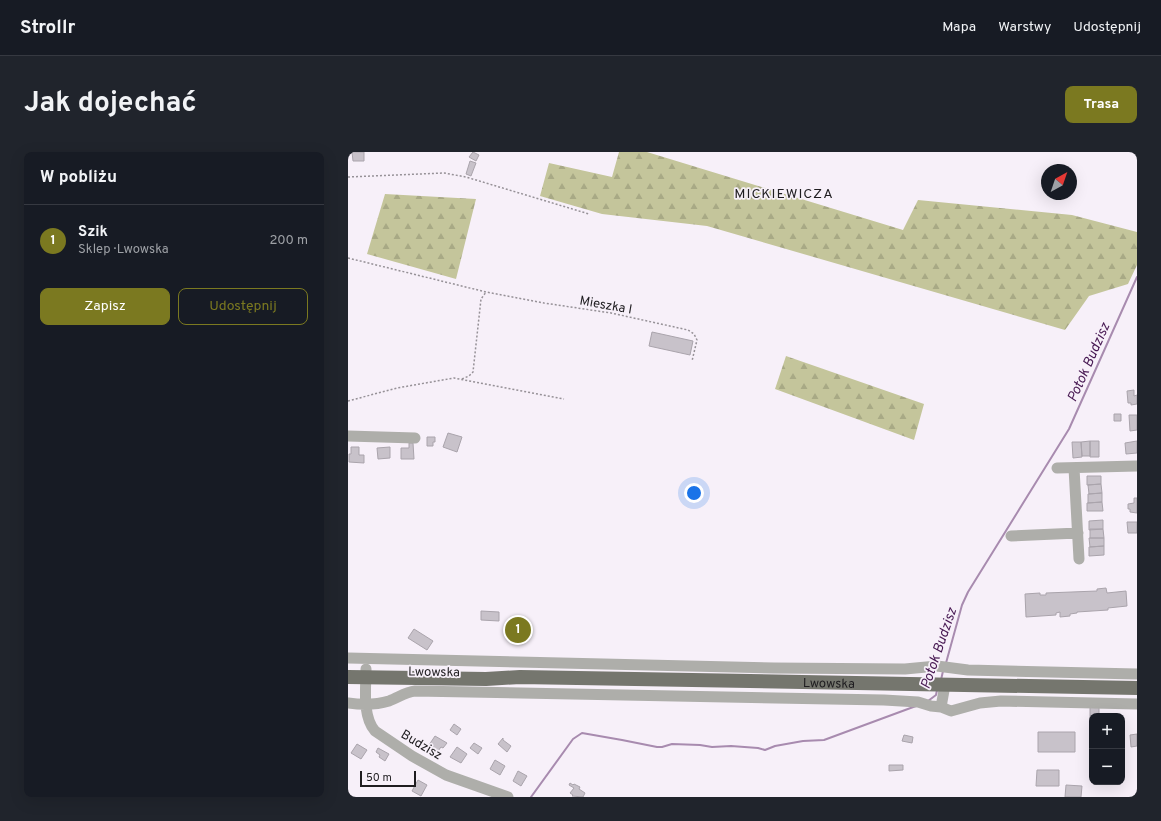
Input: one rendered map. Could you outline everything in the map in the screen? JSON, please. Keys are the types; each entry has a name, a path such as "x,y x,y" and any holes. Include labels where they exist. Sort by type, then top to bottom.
{"main road":[{"name":"Lwowska","path":"348,669 366,673"},
{"name":"Lwowska","path":"348,677 366,673 487,672 520,676 538,670 944,685 1137,688"}],"street":[{"path":"348,436 415,438"},
{"path":"1057,468 1137,466"},
{"path":"1074,468 1079,559"},
{"path":"1011,536 1078,533"},
{"path":"348,658 538,670 905,669 937,666 973,670 1137,674"},
{"path":"972,685 973,670"},
{"name":"Budzisz","path":"366,673 366,704 371,726 424,764 446,775 508,797"},
{"path":"936,707 944,685"},
{"path":"1081,687 1081,703"},
{"path":"1104,703 1105,687"},
{"path":"348,703 366,704 387,701 415,691 884,700 918,702 951,711 990,702 1018,701 1137,704"}],"path":[{"path":"348,177 444,173 466,177 589,214"},
{"path":"348,258 486,292 481,299 473,372 462,379"},
{"name":"Mieszka I","path":"486,292 544,303 611,313 688,330 694,334 697,340 692,361"},
{"path":"348,401 411,386 454,378 564,399"}],"green space":[{"path":"619,152 647,152 903,230 918,200 1072,215 1137,232 1137,265 1128,284 1089,296 1065,330 707,226 602,214 540,196 549,163 612,177"},
{"path":"385,194 476,199 456,279 367,254"},
{"path":"786,356 924,404 914,440 775,389"}],"building":[{"path":"352,152 364,152 364,161 353,161"},
{"path":"473,152 479,155 476,161 469,157"},
{"path":"470,161 476,163 471,176 466,174"},
{"path":"652,332 693,341 690,355 649,346"},
{"path":"1134,390 1134,396 1137,395 1137,404 1131,405 1131,403 1128,403 1127,391"},
{"path":"1114,414 1121,414 1121,421 1114,421"},
{"path":"1129,415 1137,415 1137,430 1130,431"},
{"path":"448,433 462,437 457,452 443,447"},
{"path":"427,437 435,437 433,446 427,446"},
{"path":"1090,441 1099,441 1099,457 1090,457"},
{"path":"1090,441 1090,456 1082,456 1081,442"},
{"path":"1137,441 1137,453 1126,454 1125,443"},
{"path":"1072,442 1081,442 1082,457 1073,458"},
{"path":"409,443 413,443 414,459 401,459 401,448 409,448"},
{"path":"351,447 359,447 359,455 364,455 364,463 349,462"},
{"path":"390,447 390,458 378,459 377,448"},
{"path":"1087,476 1101,476 1101,484 1087,485"},
{"path":"1101,484 1102,493 1089,494 1088,485"},
{"path":"1102,493 1102,502 1088,503 1088,494"},
{"path":"1134,498 1137,498 1137,513 1130,512 1130,509 1128,509 1128,504 1134,503"},
{"path":"1102,502 1103,511 1087,511 1087,503"},
{"path":"1103,520 1103,529 1089,530 1089,521"},
{"path":"1127,522 1137,522 1137,533 1128,533"},
{"path":"1090,529 1103,529 1104,538 1090,538"},
{"path":"1089,538 1104,538 1104,546 1090,547"},
{"path":"1104,546 1104,555 1089,556 1089,547"},
{"path":"1106,588 1107,593 1126,591 1127,606 1108,608 1108,610 1077,612 1070,614 1070,616 1060,617 1060,612 1056,613 1056,615 1026,617 1025,594 1040,593 1040,595 1046,595 1046,593 1097,591 1097,589"},
{"path":"481,611 499,612 499,621 481,620"},
{"path":"511,621 525,621 524,638 511,638"},
{"path":"414,629 433,641 427,650 408,638"},
{"path":"1090,707 1099,707 1099,713 1090,713"},
{"path":"454,724 461,729 457,735 450,730"},
{"path":"1038,732 1075,732 1075,752 1038,752"},
{"path":"1137,734 1137,746 1131,747 1130,735"},
{"path":"904,735 913,737 912,743 902,741"},
{"path":"435,736 447,743 438,751 429,745"},
{"path":"503,738 503,740 511,746 507,752 498,744"},
{"path":"474,743 482,748 478,754 470,748"},
{"path":"357,744 367,750 361,759 351,753"},
{"path":"457,747 467,754 461,763 450,757"},
{"path":"378,748 389,754 385,761 379,757 380,755 376,752"},
{"path":"495,760 505,766 500,775 490,769"},
{"path":"889,765 903,765 903,770 889,771"},
{"path":"1037,770 1059,770 1059,786 1036,786"},
{"path":"518,771 527,776 521,786 513,781"},
{"path":"418,780 427,785 421,796 412,791"},
{"path":"570,783 580,787 579,789 585,793 583,797 572,796 573,795 570,793 574,788 569,785"},
{"path":"1066,785 1082,786 1081,797 1065,797"}],"waterway":[{"name":"Potok Budzisz","path":"946,663 962,605 968,592 1069,429 1137,277"},
{"name":"Potok Budzisz","path":"941,680 943,671"},
{"name":"Potok Budzisz","path":"928,701 936,695 937,690"},
{"name":"Potok Budzisz","path":"531,797 573,739 582,733 657,747 672,744 712,747 731,746 765,750 775,746 803,741 824,740 916,706"}],"place":[{"name":"Szik","path":"518,630"}],"district":[{"name":"MICKIEWICZA","path":"784,193"}]}
